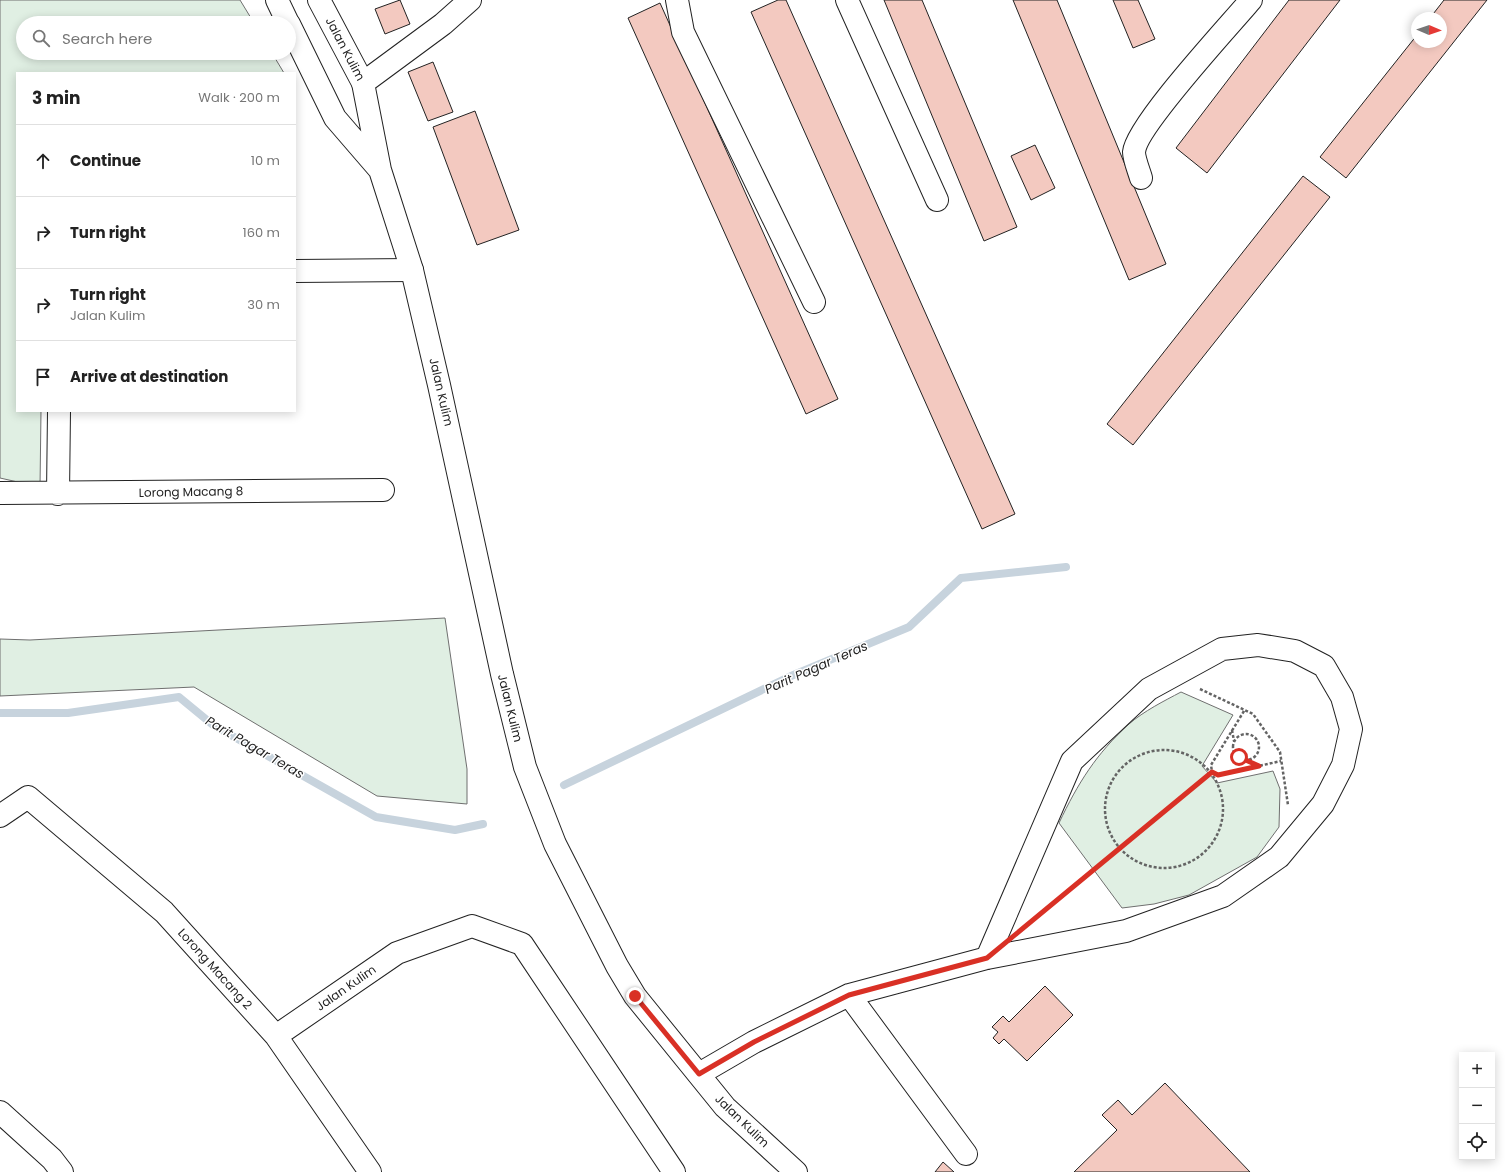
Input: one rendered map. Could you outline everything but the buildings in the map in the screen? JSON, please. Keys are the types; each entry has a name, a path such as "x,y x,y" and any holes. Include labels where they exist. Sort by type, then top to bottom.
{"street":[{"name":"Jalan Kulim","path":"277,0 285,16"},
{"name":"Jalan Kulim","path":"319,0 363,82 380,170 412,270 462,483 502,674 525,767 555,844 617,966 635,996 725,1108 796,1172"},
{"path":"363,82 443,24 470,0"},
{"path":"677,0 683,32 814,302"},
{"path":"847,0 937,200"},
{"path":"1141,178 1134,151 1144,128 1189,72 1251,0"},
{"name":"Jalan Kulim","path":"296,38 335,118 380,170"},
{"path":"296,271 412,270"},
{"path":"58,494 59,412"},
{"name":"Lorong Macang 8","path":"0,493 58,494 383,490"},
{"path":"699,1074 754,1042 849,995 987,958 1126,931 1223,896 1278,857 1323,804 1343,765 1351,729 1342,697 1324,666 1295,651 1258,645 1222,649 1149,689 1072,761 987,958"},
{"name":"Lorong Macang 2","path":"0,816 28,797 164,912 276,1036 370,1172"},
{"name":"Jalan Kulim","path":"276,1036 397,953 472,926 522,944 674,1172"},
{"path":"849,995 966,1154"},
{"path":"0,1112 52,1160 62,1172"}],"path":[{"path":"1175,675 1214,698 1253,714 1280,752 1292,841"},
{"path":"1244,711 1211,765 1212,772 1220,791 1223,808 1220,826 1213,842 1200,855 1185,864 1168,868 1150,866 1134,860 1120,848 1110,832 1105,813 1107,794 1115,776 1128,762 1144,753 1163,749 1182,753 1199,761 1212,772 1218,775 1281,761"},
{"path":"1232,730 1234,751 1236,754 1259,766"},
{"path":"1234,742 1236,738 1243,734 1251,734 1258,740 1258,753 1252,759 1247,759"},
{"path":"1029,923 1212,772"}],"green space":[{"path":"0,0 240,0 250,16 16,16 16,60 276,60 283,72 16,72 16,412 41,412 40,487 0,478"},
{"path":"445,618 467,769 467,804 377,796 194,687 0,696 0,639 30,640"},
{"path":"1181,692 1233,715 1202,766 1217,783 1273,771 1280,789 1279,827 1257,857 1189,895 1154,904 1122,908 1059,823 1081,782 1097,758 1117,735 1129,724 1154,706"}],"waterway":[{"name":"Parit Pagar Teras","path":"564,785 791,676 909,627 961,578 1066,567"},
{"name":"Parit Pagar Teras","path":"0,713 68,713 179,697 213,725 376,817 455,830 483,824"}],"route":[{"path":"635,996 699,1074 754,1042 849,995 987,958 1212,772 1218,775 1259,766 1247,759 1239,757"}]}
